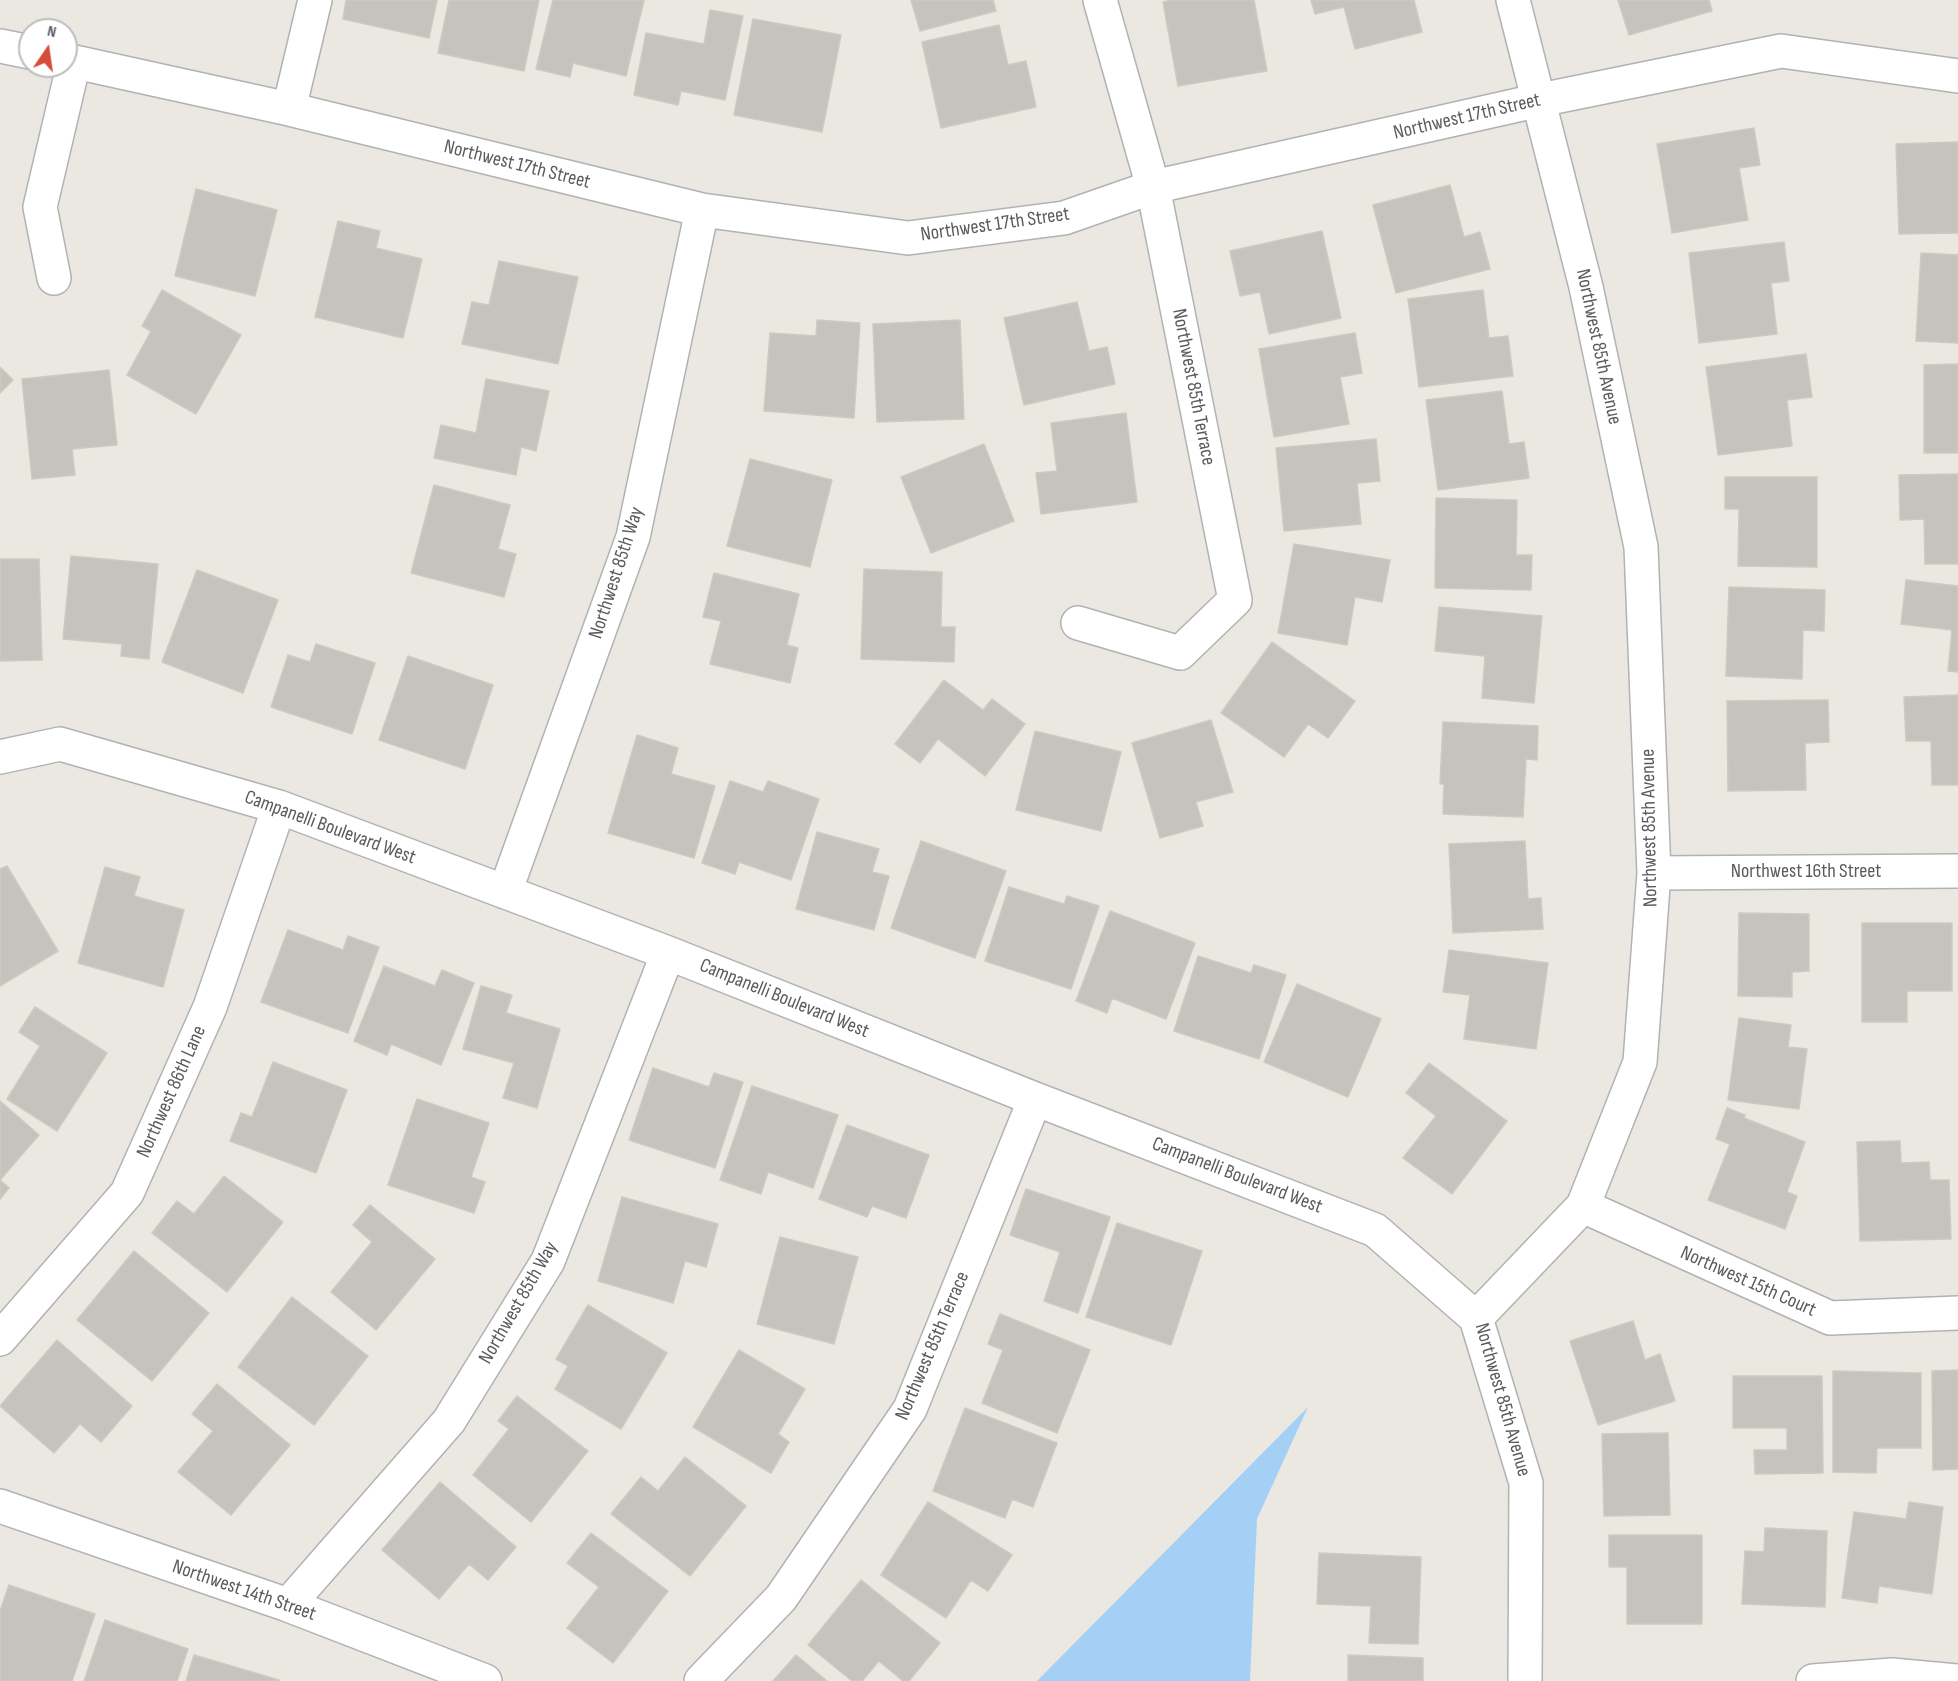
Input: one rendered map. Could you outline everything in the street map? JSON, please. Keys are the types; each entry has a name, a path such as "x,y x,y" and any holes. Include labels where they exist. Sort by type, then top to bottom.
{"street":[{"path":"289,108 315,0"},
{"name":"Northwest 85th Terrace","path":"1078,623 1180,653 1235,600 1153,187 1100,0"},
{"name":"Northwest 85th Avenue","path":"1513,0 1586,287 1641,547 1654,873 1640,1062 1583,1206 1476,1318 1526,1483 1525,1681"},
{"path":"0,46 18,50"},
{"name":"Northwest 17th Street","path":"78,63 289,108 702,210 908,238 1064,218 1153,187 1540,100 1781,51 1958,76"},
{"path":"54,278 40,207 67,78"},
{"name":"Northwest 85th Way","path":"505,892 633,537 702,210"},
{"name":"Campanelli Boulevard West","path":"0,757 60,744 279,807 668,953 1035,1099 1375,1230 1476,1318"},
{"name":"Northwest 86th Lane","path":"0,1339 127,1193 210,1007 279,807"},
{"name":"Northwest 16th Street","path":"1654,873 1958,872"},
{"name":"Northwest 85th Way","path":"288,1605 449,1421 548,1261 668,953"},
{"name":"Northwest 85th Terrace","path":"701,1681 781,1598 910,1410 1035,1099"},
{"name":"Northwest 15th Court","path":"1583,1206 1830,1318 1958,1313"},
{"name":"Northwest 14th Street","path":"0,1506 288,1605 485,1681"},
{"path":"1814,1681 1892,1675 1958,1681"}],"water":[{"path":"1308,1407 1257,1519 1250,1681 1037,1681"}],"building":[{"path":"346,0 437,0 429,38 343,19"},
{"path":"449,0 539,0 524,71 438,53"},
{"path":"553,0 644,0 626,76 573,63 570,77 536,69"},
{"path":"911,0 993,0 996,11 920,31"},
{"path":"1172,0 1254,0 1267,71 1178,86 1163,2"},
{"path":"1311,0 1414,0 1422,32 1355,49 1344,7 1315,14"},
{"path":"1618,0 1709,0 1712,11 1629,35"},
{"path":"710,10 743,16 725,100 681,91 678,105 634,95 646,33 704,44"},
{"path":"753,19 841,35 822,132 734,115"},
{"path":"999,25 1008,65 1026,61 1036,107 941,128 922,42"},
{"path":"1754,128 1760,165 1739,168 1748,220 1672,233 1657,144"},
{"path":"1958,142 1958,233 1899,234 1896,144"},
{"path":"1450,185 1464,237 1480,232 1490,269 1396,293 1373,205"},
{"path":"196,189 277,210 255,296 175,276"},
{"path":"338,221 380,231 376,248 422,259 403,338 315,317"},
{"path":"1322,231 1341,318 1269,334 1260,292 1240,296 1230,251"},
{"path":"1784,242 1789,281 1771,283 1777,334 1699,343 1689,253"},
{"path":"1921,253 1958,255 1958,343 1916,341"},
{"path":"499,261 578,277 558,364 462,344 472,302 489,305"},
{"path":"162,290 241,335 196,414 127,375 151,331 142,326"},
{"path":"1483,290 1489,338 1508,336 1513,376 1419,387 1408,299"},
{"path":"1077,302 1089,351 1107,347 1115,384 1024,405 1004,318"},
{"path":"817,320 860,323 854,418 764,411 770,333 816,336"},
{"path":"960,320 964,419 877,422 873,324"},
{"path":"1355,333 1362,373 1340,377 1349,424 1274,437 1259,349"},
{"path":"1806,354 1812,397 1787,400 1792,446 1718,455 1706,367"},
{"path":"1958,364 1958,453 1924,453 1924,365"},
{"path":"0,367 13,380 0,393"},
{"path":"109,370 117,445 72,449 75,475 32,479 22,379"},
{"path":"486,379 549,391 536,451 521,447 516,475 434,458 441,425 476,433"},
{"path":"1502,391 1509,444 1524,442 1529,478 1438,490 1426,400"},
{"path":"1126,413 1137,502 1041,514 1036,473 1057,471 1051,423"},
{"path":"1376,439 1380,481 1357,483 1361,524 1284,531 1276,448"},
{"path":"984,444 1014,521 931,553 901,477"},
{"path":"750,459 832,480 810,567 727,546"},
{"path":"1958,474 1958,564 1925,564 1924,519 1900,520 1899,475"},
{"path":"1725,477 1817,477 1817,567 1738,566 1739,509 1725,509"},
{"path":"434,485 510,505 498,549 516,554 504,597 411,573"},
{"path":"1436,498 1517,500 1516,555 1532,555 1531,590 1435,588"},
{"path":"1294,544 1390,560 1382,602 1355,597 1347,645 1278,633"},
{"path":"71,556 158,564 149,659 121,656 122,644 63,639"},
{"path":"0,559 39,559 42,660 0,661"},
{"path":"864,569 942,572 941,627 955,627 954,662 861,659"},
{"path":"197,570 278,600 243,693 162,662"},
{"path":"714,573 799,594 787,645 798,648 790,683 710,664 721,621 703,617"},
{"path":"1906,580 1958,586 1958,672 1948,671 1952,630 1901,624"},
{"path":"1729,587 1825,590 1824,631 1803,630 1802,679 1726,676"},
{"path":"1439,607 1542,616 1534,703 1482,698 1485,656 1435,651"},
{"path":"1272,642 1355,701 1328,738 1308,724 1284,757 1221,713"},
{"path":"316,644 375,663 352,734 271,707 288,655 310,662"},
{"path":"408,656 493,685 465,769 379,740"},
{"path":"944,680 983,710 992,699 1025,724 985,776 938,739 920,763 895,744"},
{"path":"1958,695 1958,785 1932,785 1931,741 1906,741 1904,697"},
{"path":"1828,700 1829,742 1805,743 1806,790 1728,791 1727,701"},
{"path":"1211,720 1233,792 1196,802 1203,826 1160,838 1132,743"},
{"path":"1443,722 1538,726 1537,760 1526,759 1523,817 1443,814 1444,784 1440,784"},
{"path":"1035,731 1121,752 1101,831 1016,810"},
{"path":"637,735 678,748 671,774 715,786 694,858 608,833"},
{"path":"730,781 763,792 768,781 819,799 791,880 739,862 735,874 702,863"},
{"path":"817,832 879,849 872,872 889,876 874,930 796,909"},
{"path":"921,841 1006,871 975,958 891,928"},
{"path":"1525,841 1528,899 1541,898 1543,929 1453,933 1449,844"},
{"path":"7,866 58,951 0,986 0,869"},
{"path":"105,867 140,877 134,896 184,910 163,987 78,963"},
{"path":"1009,887 1064,904 1067,896 1099,906 1071,989 985,961"},
{"path":"1110,911 1195,943 1166,1019 1112,998 1107,1013 1076,1001"},
{"path":"1739,913 1809,914 1809,971 1792,972 1792,997 1738,996"},
{"path":"1862,923 1952,923 1952,991 1907,991 1907,1022 1862,1022"},
{"path":"288,930 343,950 348,936 379,947 348,1033 261,1002"},
{"path":"1449,950 1548,963 1536,1049 1464,1039 1470,995 1443,992"},
{"path":"1198,956 1251,973 1254,965 1286,975 1259,1059 1174,1031"},
{"path":"384,966 435,986 442,970 474,983 441,1065 391,1044 387,1055 354,1041"},
{"path":"1297,984 1381,1019 1348,1097 1264,1062"},
{"path":"481,986 512,995 506,1013 560,1029 537,1108 503,1098 514,1063 463,1049"},
{"path":"35,1007 107,1053 57,1131 7,1099 40,1046 19,1032"},
{"path":"1739,1018 1791,1025 1788,1047 1807,1049 1799,1109 1728,1100"},
{"path":"273,1062 347,1090 316,1173 230,1141 241,1113 252,1117"},
{"path":"1429,1063 1507,1121 1452,1194 1403,1158 1436,1116 1406,1093"},
{"path":"653,1068 709,1087 714,1073 743,1082 715,1168 629,1140"},
{"path":"752,1086 838,1115 813,1188 768,1172 761,1194 720,1180"},
{"path":"417,1099 489,1123 471,1177 485,1182 474,1213 388,1185"},
{"path":"0,1101 39,1135 0,1180"},
{"path":"1727,1108 1745,1115 1744,1118 1805,1142 1787,1192 1797,1196 1785,1229 1708,1200 1730,1144 1716,1139"},
{"path":"847,1125 929,1155 906,1218 872,1206 867,1217 819,1199"},
{"path":"1900,1141 1901,1163 1929,1162 1930,1180 1949,1180 1951,1239 1860,1241 1857,1142"},
{"path":"224,1176 283,1222 227,1292 152,1233 177,1201 194,1214"},
{"path":"0,1180 9,1188 0,1199"},
{"path":"1026,1189 1110,1217 1078,1313 1044,1301 1060,1252 1010,1235"},
{"path":"622,1197 718,1224 706,1267 685,1261 673,1303 598,1281"},
{"path":"370,1205 435,1259 376,1330 331,1292 372,1242 353,1225"},
{"path":"1117,1223 1202,1251 1171,1345 1086,1317"},
{"path":"780,1237 858,1257 834,1344 757,1324"},
{"path":"134,1251 209,1313 152,1381 77,1320"},
{"path":"292,1297 368,1356 314,1425 238,1367"},
{"path":"588,1305 667,1353 621,1429 555,1389 568,1366 556,1359"},
{"path":"1000,1314 1090,1350 1057,1433 982,1403 1003,1350 988,1344"},
{"path":"1633,1321 1645,1360 1660,1354 1675,1401 1598,1425 1570,1341"},
{"path":"57,1340 132,1406 101,1442 80,1424 54,1453 0,1406"},
{"path":"739,1350 805,1389 778,1434 789,1442 771,1473 693,1427"},
{"path":"1958,1370 1958,1469 1933,1470 1932,1371"},
{"path":"1833,1371 1921,1373 1921,1448 1877,1448 1876,1473 1833,1472"},
{"path":"1733,1376 1822,1376 1823,1473 1755,1474 1754,1450 1787,1450 1787,1428 1733,1428"},
{"path":"217,1384 290,1445 231,1515 178,1472 213,1431 192,1414"},
{"path":"517,1396 588,1451 531,1522 473,1475 509,1429 498,1421"},
{"path":"965,1408 1057,1443 1033,1507 1012,1499 1005,1518 933,1491"},
{"path":"1668,1433 1670,1515 1604,1516 1602,1434"},
{"path":"685,1457 746,1506 690,1576 611,1514 641,1477 658,1491"},
{"path":"440,1482 516,1547 488,1580 469,1564 439,1599 382,1550"},
{"path":"928,1502 1012,1555 988,1591 971,1580 946,1618 881,1575"},
{"path":"1909,1502 1943,1507 1932,1594 1879,1586 1877,1603 1842,1598 1854,1512 1906,1519"},
{"path":"1765,1528 1827,1531 1825,1607 1742,1604 1745,1551 1764,1552"},
{"path":"591,1533 668,1591 613,1663 567,1628 599,1587 567,1563"},
{"path":"1609,1535 1702,1535 1702,1624 1627,1624 1627,1567 1609,1567"},
{"path":"1319,1553 1421,1557 1418,1644 1369,1643 1371,1606 1317,1604"},
{"path":"861,1580 940,1643 909,1681 903,1681 879,1661 862,1681 852,1681 808,1645"},
{"path":"9,1585 95,1614 72,1681 0,1681 0,1611"},
{"path":"105,1620 188,1649 177,1681 84,1681"},
{"path":"194,1655 279,1680 279,1681 186,1681"},
{"path":"796,1655 827,1681 773,1681"},
{"path":"1348,1655 1423,1658 1423,1681 1348,1681"}]}
